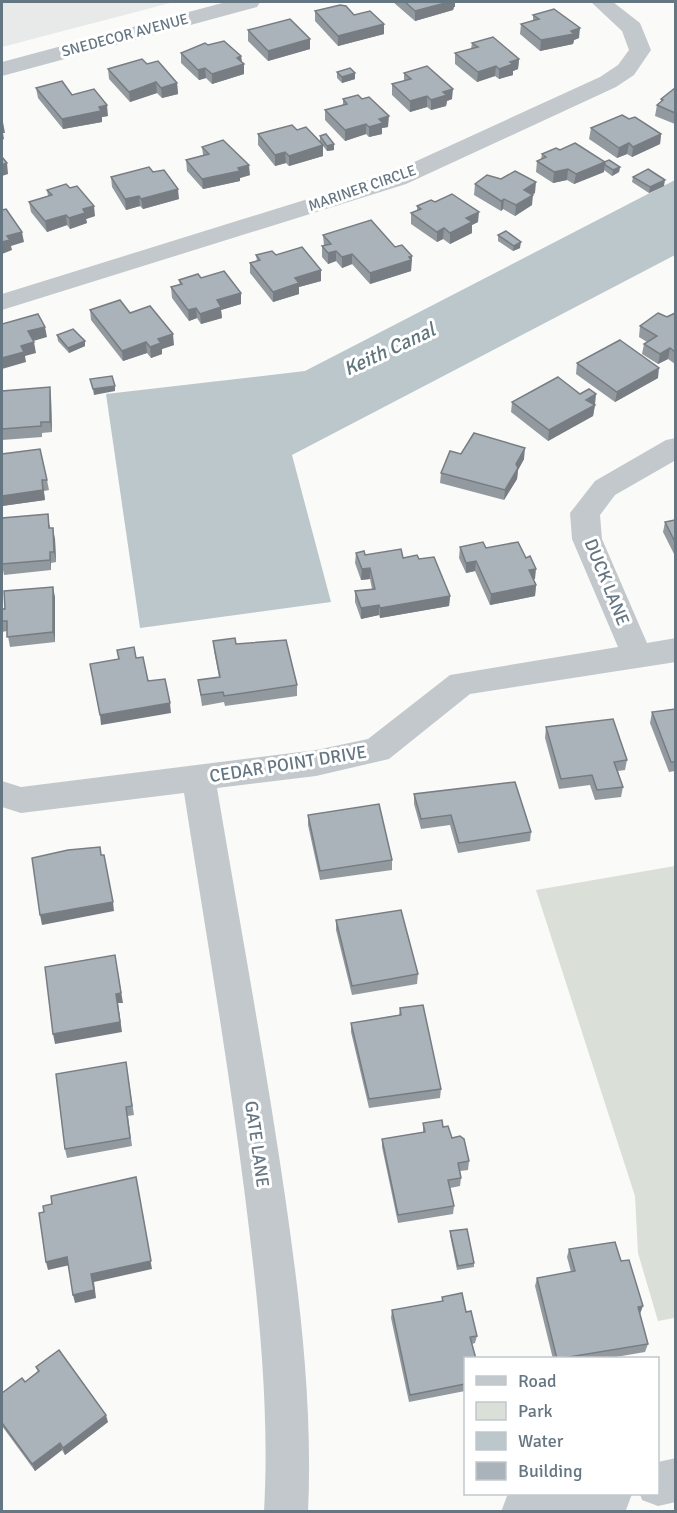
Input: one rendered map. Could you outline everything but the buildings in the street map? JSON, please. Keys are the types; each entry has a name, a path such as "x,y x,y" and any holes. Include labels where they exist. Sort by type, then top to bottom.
{"street":[{"name":"SNEDECOR AVENUE","path":"2,69 249,2"},
{"name":"MARINER CIRCLE","path":"2,302 397,179 608,82 626,70 640,50 632,28 601,2"},
{"name":"DUCK LANE","path":"637,655 588,539 585,513 605,488 675,447"},
{"name":"CEDAR POINT DRIVE","path":"11,797 199,778 316,763 377,750 461,683 675,650"},
{"name":"GATE LANE","path":"199,778 255,1126 281,1316 288,1470 286,1512"},
{"path":"659,1484 675,1480"},
{"path":"523,1512 605,1495"}],"shaded area":[{"path":"2,2 174,2 2,47"}],"green space":[{"path":"675,866 676,1321 674,1318 658,1321 638,1253 635,1196 536,890"}],"water":[{"name":"Keith Canal","path":"675,180 675,255 292,455 331,602 140,628 106,394 305,371"}]}
